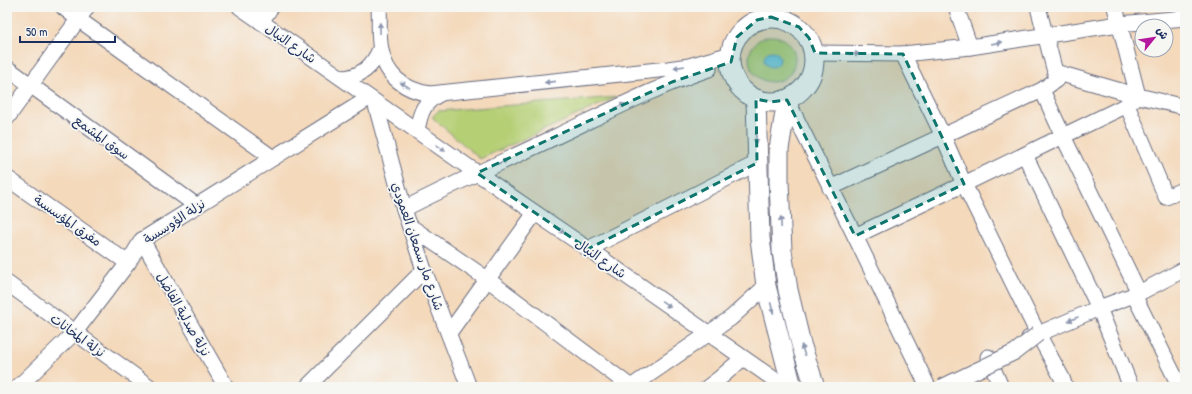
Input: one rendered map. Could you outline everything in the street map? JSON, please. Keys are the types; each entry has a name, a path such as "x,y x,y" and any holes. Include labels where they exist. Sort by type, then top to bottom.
{"main road":[{"path":"794,7 799,26 809,38 815,53 815,65 812,76 806,86 787,100 771,102 756,99 746,93 738,84 733,74 731,58 736,37 758,14 786,20 799,26"},
{"path":"756,99 760,238 766,286 792,387"},
{"path":"787,100 779,148 782,251 788,290 815,387"}],"street":[{"path":"63,7 273,158"},
{"path":"7,118 87,7"},
{"name":"شارع النيال","path":"240,7 785,387"},
{"path":"261,22 271,7"},
{"path":"380,7 380,49 383,61 397,80 418,92 430,94 668,69 731,58"},
{"path":"956,7 970,47"},
{"path":"830,188 1042,90 1056,80 1038,7"},
{"path":"1115,7 1132,100 1166,197 1185,189"},
{"path":"815,53 902,54 970,47 1119,24 1185,18"},
{"path":"342,78 350,78 365,70 377,57 380,49"},
{"path":"902,54 943,136 964,184 1038,334 1062,378 1065,387"},
{"path":"404,209 476,173 665,86 731,58"},
{"name":"سوق المشمع","path":"7,68 197,206"},
{"path":"1055,72 1132,100 1185,107"},
{"path":"1042,90 1180,387"},
{"path":"417,131 420,114 424,106 435,96 442,93"},
{"name":"نزلة الؤوسسة","path":"18,387 75,332 128,263 142,240 273,158 372,100"},
{"name":"شارع مار سمعان العمودي","path":"372,100 404,209 424,270 469,387"},
{"path":"787,100 931,387"},
{"path":"855,236 1025,155 1132,100"},
{"path":"1025,155 1099,308 1131,387"},
{"path":"588,249 757,163"},
{"name":"مفرق المؤسسىة","path":"7,178 128,263"},
{"path":"448,333 535,213"},
{"path":"411,227 487,279 631,387 731,318 766,286"},
{"name":"نزلة صدلية الفاضل","path":"142,240 226,387"},
{"path":"931,387 988,357 1099,308 1136,294 1185,269"},
{"path":"313,385 424,270"},
{"name":"نزلة المخانات","path":"7,283 150,387"},
{"path":"931,387 1015,352 1038,334"},
{"path":"988,357 1001,387"},
{"path":"708,387 743,358"}],"highlighted area":[{"path":"771,17 799,27 809,38 815,53 903,54 964,184 855,236 787,100 771,102 756,99 757,163 588,249 477,173 672,82 731,62 737,37 757,20"}],"green space":[{"path":"772,36 785,40 791,46 795,59 791,72 785,78 772,82 759,78 753,72 749,59 753,46 759,40"},
{"path":"617,97 480,159 432,117 438,111"}],"water":[{"path":"769,51 775,51 780,56 778,65 775,67 769,67 764,62 764,56"}]}
